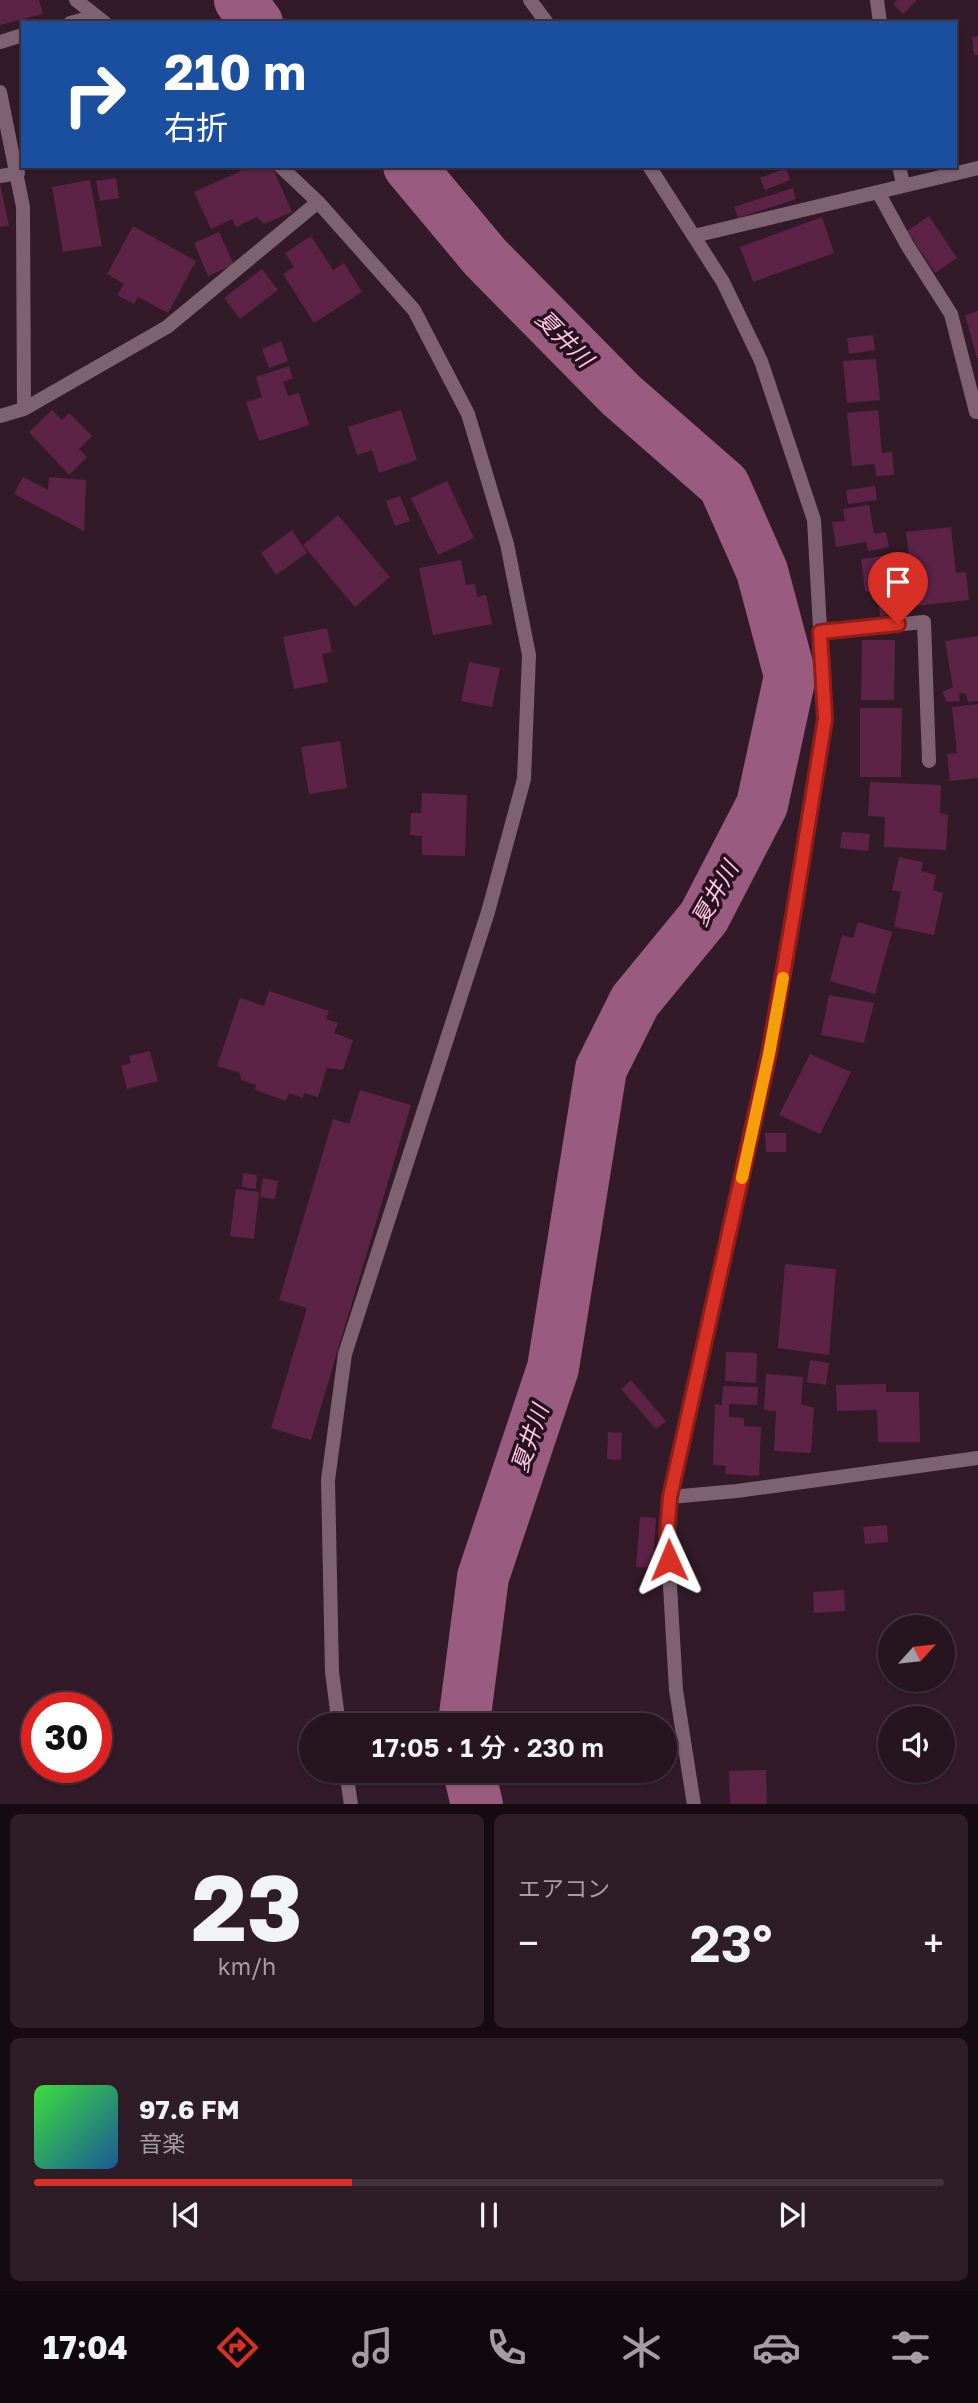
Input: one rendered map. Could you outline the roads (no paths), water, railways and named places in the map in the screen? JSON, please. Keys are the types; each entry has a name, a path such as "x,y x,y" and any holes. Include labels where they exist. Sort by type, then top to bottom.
{"street":[{"path":"76,0 100,19"},
{"path":"530,0 546,21"},
{"path":"877,0 880,21"},
{"path":"0,42 21,37"},
{"path":"0,92 23,207 24,410"},
{"path":"282,168 318,202 414,310 468,414 507,544 529,655 524,779 488,912 345,1354 328,1480 332,1672 337,1713"},
{"path":"650,168 723,282 761,361 814,520 825,719 769,1054 670,1497 667,1534 676,1690 694,1804"},
{"path":"899,168 903,184"},
{"path":"694,236 978,168"},
{"path":"0,176 18,173"},
{"path":"878,192 906,245 951,314 976,412"},
{"path":"0,416 24,410 167,327 318,202"},
{"path":"820,632 924,622 929,761"},
{"path":"670,1497 737,1491 978,1458"},
{"path":"348,1783 351,1804"}],"waterway":[{"name":"夏井川","path":"240,0 256,21"},
{"name":"夏井川","path":"411,168 485,257 621,395 724,485 762,571 790,676 762,805 704,917 635,1001 601,1069 553,1368 483,1577 465,1713"},
{"name":"夏井川","path":"472,1783 477,1804"}]}
